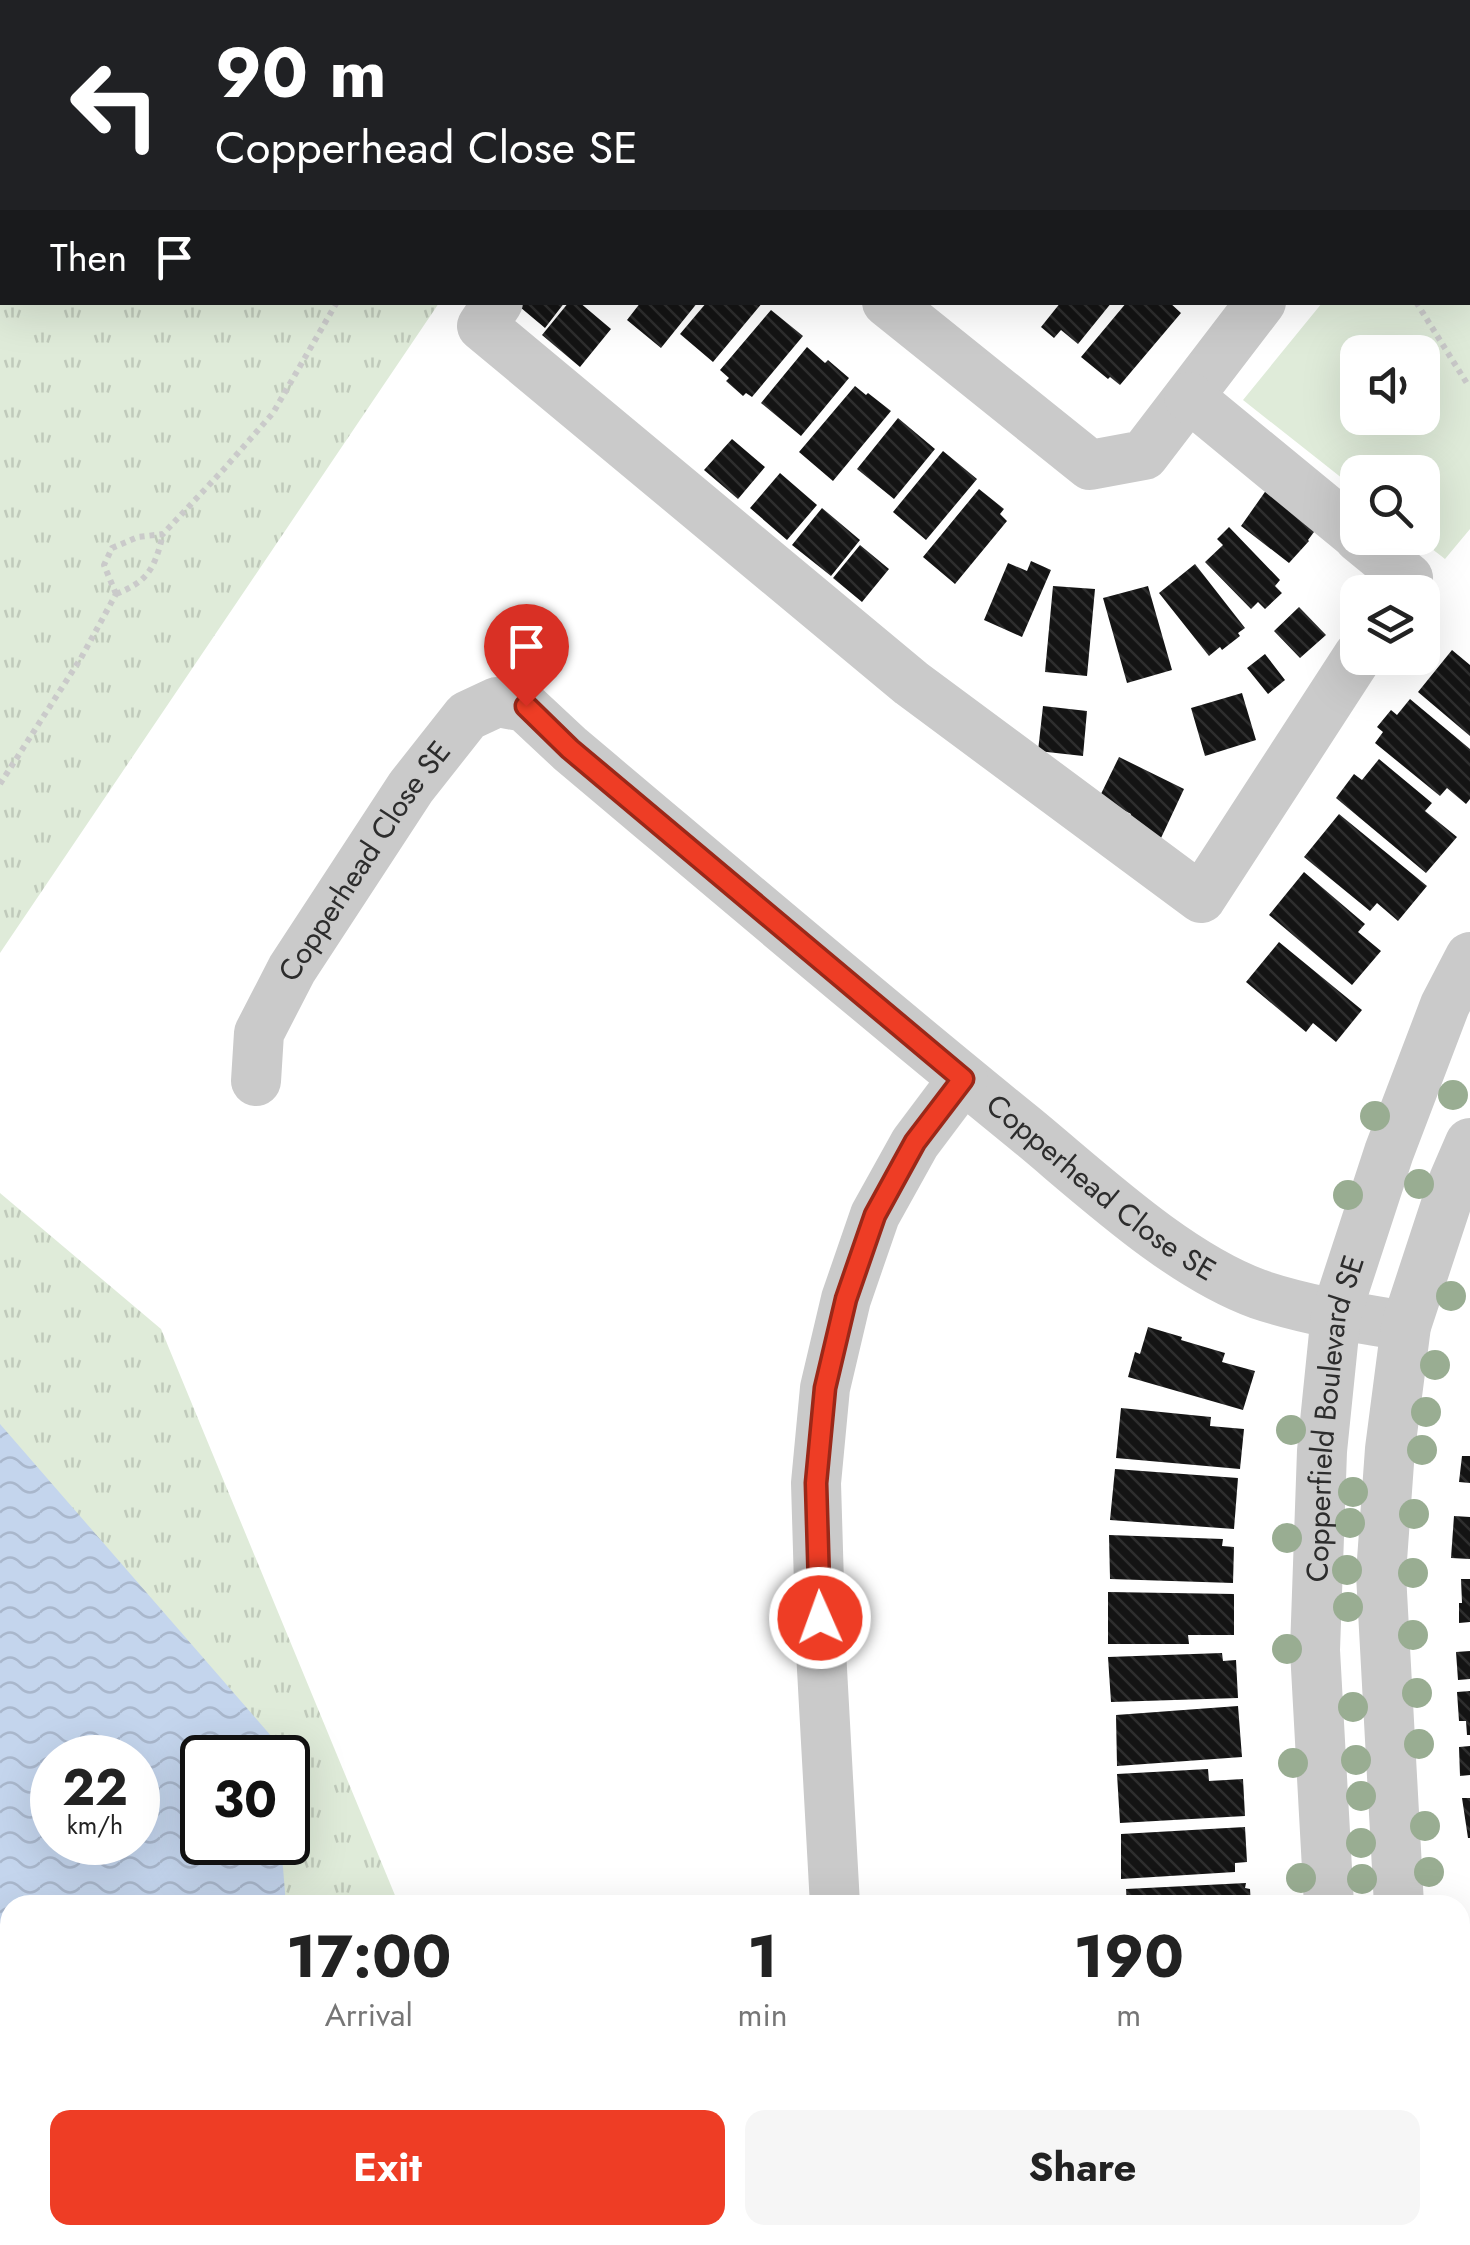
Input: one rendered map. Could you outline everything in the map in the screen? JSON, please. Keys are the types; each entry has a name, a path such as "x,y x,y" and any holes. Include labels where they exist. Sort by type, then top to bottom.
{"street":[{"path":"496,305 482,326 911,683 1201,898 1346,675"},
{"path":"891,305 1090,465 1144,456 1259,305"},
{"path":"1189,397 1340,522"},
{"path":"1380,555 1404,575"},
{"name":"Copperhead Close SE","path":"256,1081 258,1033 292,969 411,787 467,716 497,702 526,706 570,749 963,1079 1193,1262 1257,1293 1336,1314 1406,1326"},
{"name":"Copperfield Boulevard SE","path":"1328,1895 1315,1650 1322,1451 1336,1314 1388,1152 1445,1006 1470,957"},
{"path":"833,1895 816,1483 825,1388 846,1299 875,1215 915,1142 963,1079"},
{"name":"Copperfield Boulevard SE","path":"1398,1895 1381,1574 1390,1449 1406,1326 1470,1143"}],"path":[{"path":"0,784 116,594 139,585 157,558 163,534 273,413 336,305"},
{"path":"1418,305 1468,385"},
{"path":"116,594 104,566 112,548 138,536 163,534"}],"green space":[{"path":"0,305 438,305 0,953"},
{"path":"1320,305 1470,305 1470,529 1445,559 1440,555 1440,455 1340,455 1340,477 1243,400"},
{"path":"0,1193 161,1329 395,1895 0,1895"}],"water":[{"path":"0,1424 270,1735 180,1735 180,1865 283,1865 285,1895 0,1895"}],"building":[{"path":"518,305 563,305 545,328"},
{"path":"567,305 583,305 611,329 580,367 542,335"},
{"path":"639,305 696,305 661,348 627,320"},
{"path":"704,305 760,305 713,362 680,334"},
{"path":"1059,305 1110,305 1078,344 1061,330 1054,338 1041,327"},
{"path":"1124,305 1172,305 1181,313 1120,385 1081,357"},
{"path":"771,310 803,336 752,397 746,393 743,396 720,370"},
{"path":"807,347 849,378 801,436 761,403"},
{"path":"855,386 891,411 833,481 799,452"},
{"path":"898,418 935,449 894,499 857,469"},
{"path":"732,439 765,467 738,499 704,470"},
{"path":"943,451 977,479 926,540 893,512"},
{"path":"780,473 817,505 787,540 750,508"},
{"path":"979,489 1004,509 1000,514 1007,521 955,584 923,557"},
{"path":"1267,489 1317,528 1289,563 1241,526"},
{"path":"822,508 860,540 831,576 792,545"},
{"path":"1229,527 1280,580 1275,586 1282,593 1265,609 1258,602 1251,609 1205,562 1223,545 1217,539"},
{"path":"860,545 889,569 862,602 833,578"},
{"path":"1031,561 1051,570 1022,637 984,620 1008,563 1027,571"},
{"path":"1195,564 1245,628 1222,650 1220,647 1209,656 1159,593"},
{"path":"1053,586 1095,589 1087,676 1045,672"},
{"path":"1148,586 1172,670 1127,683 1103,598"},
{"path":"1299,607 1326,635 1300,658 1274,631"},
{"path":"1452,650 1470,665 1470,736 1418,692 1432,675 1440,675 1440,665"},
{"path":"1265,654 1285,680 1268,694 1247,668"},
{"path":"1242,693 1256,740 1205,756 1191,708"},
{"path":"1410,699 1470,749 1470,799 1466,804 1447,788 1440,796 1375,743 1383,732 1377,727 1391,710 1397,715"},
{"path":"1043,706 1087,711 1083,756 1038,751"},
{"path":"1119,757 1184,789 1161,838 1127,822 1131,814 1099,798"},
{"path":"1379,759 1432,803 1425,811 1457,837 1426,873 1336,798 1354,774 1362,780"},
{"path":"1339,814 1427,886 1398,921 1377,903 1370,911 1304,857"},
{"path":"1304,872 1365,924 1358,932 1381,951 1352,985 1269,915"},
{"path":"1279,942 1362,1010 1336,1042 1313,1023 1306,1032 1246,982"},
{"path":"1148,1327 1225,1353 1222,1362 1255,1371 1243,1410 1128,1377"},
{"path":"1121,1408 1211,1417 1210,1426 1244,1429 1240,1469 1116,1458"},
{"path":"1462,1456 1470,1456 1470,1483 1459,1482"},
{"path":"1115,1469 1238,1478 1234,1529 1110,1520"},
{"path":"1454,1516 1470,1517 1470,1559 1451,1558"},
{"path":"1109,1535 1223,1539 1222,1546 1234,1547 1233,1583 1110,1579"},
{"path":"1461,1579 1470,1579 1470,1622 1459,1623 1462,1603"},
{"path":"1108,1592 1234,1594 1234,1635 1188,1635 1189,1644 1108,1644"},
{"path":"1470,1651 1470,1679 1458,1680 1456,1652"},
{"path":"1222,1653 1223,1661 1236,1660 1238,1698 1111,1702 1108,1657"},
{"path":"1470,1691 1467,1735 1466,1721 1459,1721 1457,1692"},
{"path":"1238,1706 1242,1757 1117,1766 1116,1715"},
{"path":"1470,1746 1470,1775 1460,1776 1459,1747"},
{"path":"1208,1769 1209,1781 1243,1779 1245,1816 1120,1823 1117,1774"},
{"path":"1462,1798 1470,1798 1470,1838 1468,1838"},
{"path":"1245,1827 1247,1862 1235,1863 1235,1872 1121,1879 1121,1834"},
{"path":"1246,1883 1250,1895 1126,1895 1126,1889"}],"route":[{"path":"526,706 570,749 963,1079 915,1142 875,1215 846,1299 825,1388 816,1483 820,1618"}]}
